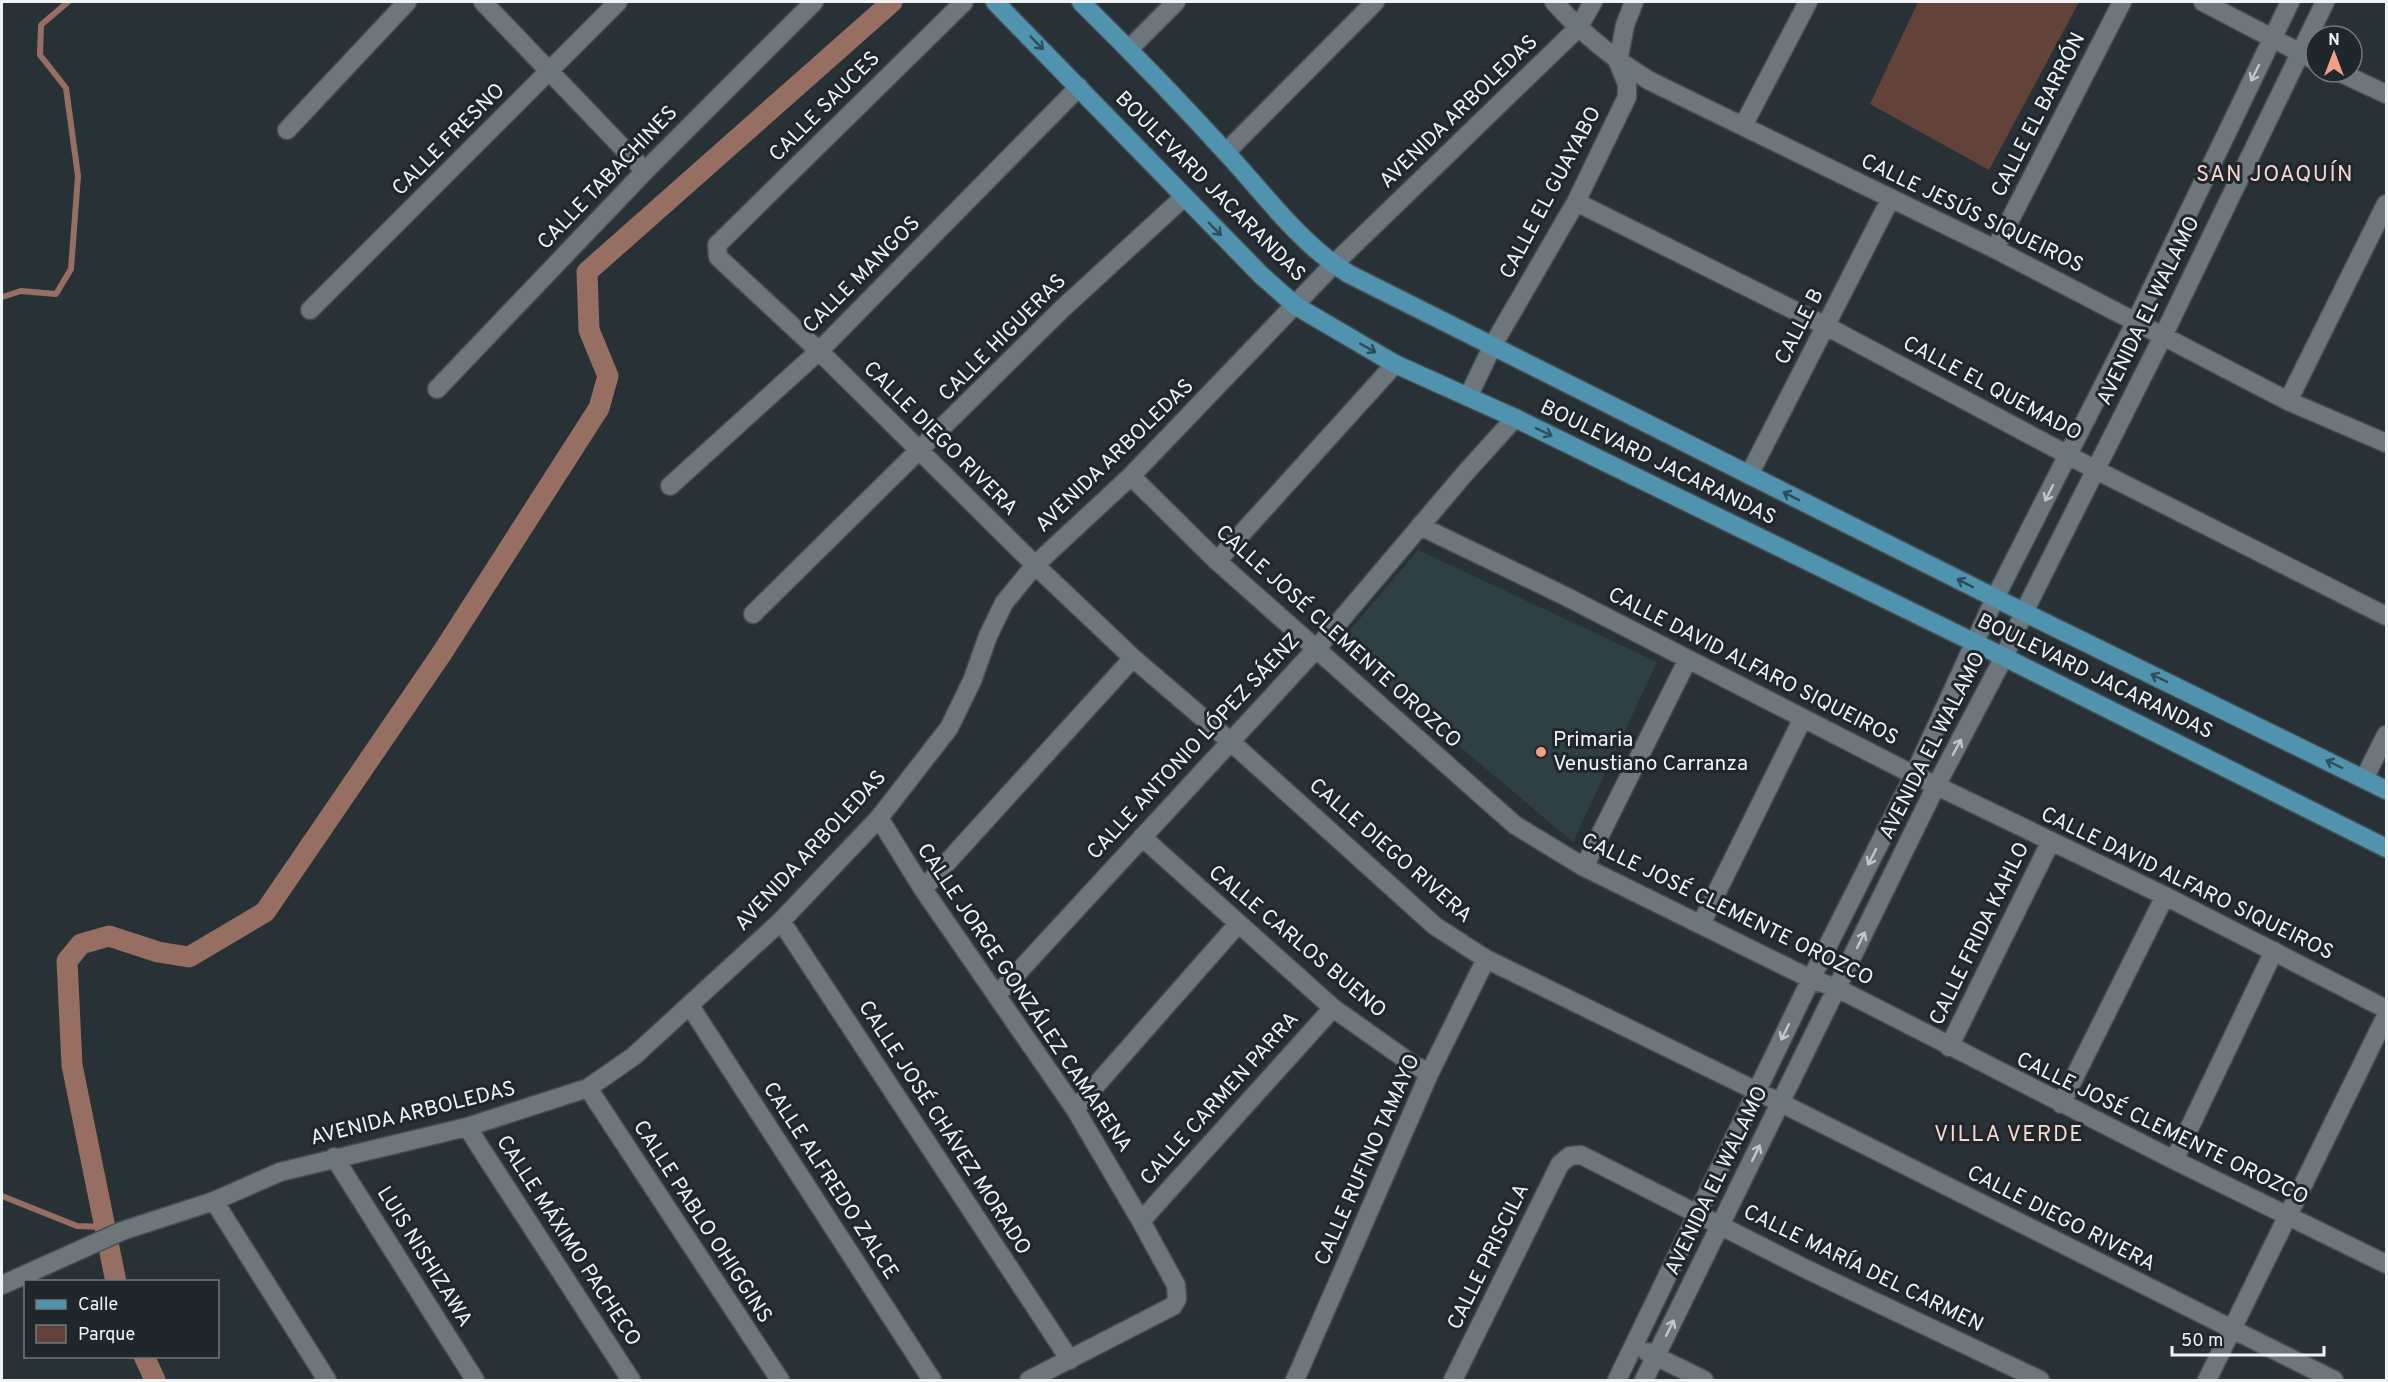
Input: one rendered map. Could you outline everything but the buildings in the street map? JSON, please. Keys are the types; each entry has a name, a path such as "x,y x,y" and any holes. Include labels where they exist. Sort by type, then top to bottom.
{"main road":[{"name":"BOULEVARD JACARANDAS","path":"995,2 1261,275 1296,306 1395,364 1515,418 2004,657 2386,848"},
{"name":"BOULEVARD JACARANDAS","path":"1081,2 1129,49 1298,232 1334,264 1749,475 2386,790"}],"street":[{"path":"287,130 407,2"},
{"path":"483,2 645,171"},
{"name":"CALLE FRESNO","path":"310,310 618,2"},
{"name":"CALLE TABACHINES","path":"437,389 645,171 814,2"},
{"name":"CALLE SAUCES","path":"717,245 964,2"},
{"path":"1129,49 1176,2"},
{"path":"1226,152 1375,2"},
{"name":"CALLE JESÚS SIQUEIROS","path":"1554,2 1578,28 1618,62 1650,81 1995,249 2288,401 2386,443"},
{"name":"AVENIDA ARBOLEDAS","path":"2,1285 122,1231 214,1201 280,1172 334,1157 467,1127 588,1088 634,1056 781,921 879,818 950,728 1004,603 1035,565 1131,476 1334,264 1578,28 1593,2"},
{"name":"CALLE EL GUAYABO","path":"1467,397 1493,345 1576,202 1627,97 1627,84 1618,62 1626,25 1634,2"},
{"path":"1743,126 1808,2"},
{"name":"CALLE EL BARRÓN","path":"1995,249 2122,2"},
{"path":"2203,2 2304,56"},
{"name":"AVENIDA EL WALAMO","path":"1617,1380 1811,979 1914,776 1973,642 2136,321 2290,2"},
{"name":"AVENIDA EL WALAMO","path":"1644,1380 1936,786 2004,657 2024,612 2163,336 2325,2"},
{"path":"2364,84 2386,94"},
{"name":"CALLE MANGOS","path":"670,486 819,351 1079,87"},
{"name":"CALLE HIGUERAS","path":"753,614 1062,309 1184,197"},
{"name":"CALLE B","path":"1749,475 1891,198"},
{"name":"CALLE EL QUEMADO","path":"1576,202 1826,326 2096,470 2386,616"},
{"path":"2288,401 2386,204"},
{"name":"CALLE DIEGO RIVERA","path":"717,245 718,257 819,351 1035,565 1133,658 1231,742 1435,926 1486,959 1757,1091 2334,1380"},
{"path":"1217,561 1395,364"},
{"name":"CALLE ANTONIO LÓPEZ SÁENZ","path":"997,995 1316,648 1515,418"},
{"name":"CALLE JOSÉ CLEMENTE OROZCO","path":"1131,476 1217,561 1515,825 1584,867 1811,979 1837,988 2174,1161 2386,1264"},
{"name":"CALLE DAVID ALFARO SIQUEIROS","path":"1420,526 1563,595 1914,776 2165,896 2386,1009"},
{"path":"923,889 1133,658"},
{"path":"1584,867 1688,659"},
{"path":"1701,924 1803,718"},
{"path":"2364,779 2386,735"},
{"name":"CALLE JORGE GONZÁLEZ CAMARENA","path":"879,818 923,889 1075,1109 1176,1285 1177,1299 1173,1306 1070,1360"},
{"name":"CALLE CARLOS BUENO","path":"1142,837 1333,1008 1415,1066 1431,1072"},
{"name":"CALLE FRIDA KAHLO","path":"1948,1047 2051,841"},
{"path":"2061,1104 2165,896"},
{"name":"CALLE JOSÉ CHÁVEZ MORADO","path":"781,921 1070,1360"},
{"path":"1075,1109 1238,924"},
{"path":"2174,1161 2274,951"},
{"name":"CALLE RUFINO TAMAYO","path":"1295,1380 1431,1072 1486,959"},
{"name":"CALLE ALFREDO ZALCE","path":"690,1006 932,1380"},
{"name":"CALLE CARMEN PARRA","path":"1141,1221 1333,1008"},
{"path":"2207,1380 2386,1016"},
{"name":"CALLE PABLO OHIGGINS","path":"588,1088 780,1380"},
{"name":"CALLE MÁXIMO PACHECO","path":"467,1127 631,1380"},
{"name":"CALLE MARÍA DEL CARMEN","path":"1570,1156 1581,1155 1699,1213 2009,1373 2040,1380"},
{"name":"CALLE PRISCILA","path":"1453,1380 1560,1164 1570,1156"},
{"name":"LUIS NISHIZAWA","path":"334,1157 475,1380"},
{"path":"214,1201 327,1380"},
{"path":"1635,1345 1704,1380"},
{"path":"1029,1380 1070,1360"}],"shaded area":[{"name":"Primaria Venustiano Carranza","path":"1418,550 1657,662 1573,842 1338,644"}],"green space":[{"path":"1918,2 2079,2 1989,170 1870,104"}],"waterway":[{"path":"2,297 21,291 56,294 71,269 78,176 66,88 40,55 41,25 68,2"},
{"path":"116,1280 72,1065 67,961 81,944 109,936 158,952 189,957 265,912 442,653 599,408 608,376 589,330 587,272 892,2"},
{"path":"2,1196 77,1226 105,1227"},
{"path":"145,1358 155,1380"}],"place":[{"name":"Primaria Venustiano Carranza","path":"1541,752"}],"district":[{"name":"SAN JOAQUÍN","path":"2275,175"},
{"name":"VILLA VERDE","path":"2009,1135"}]}
